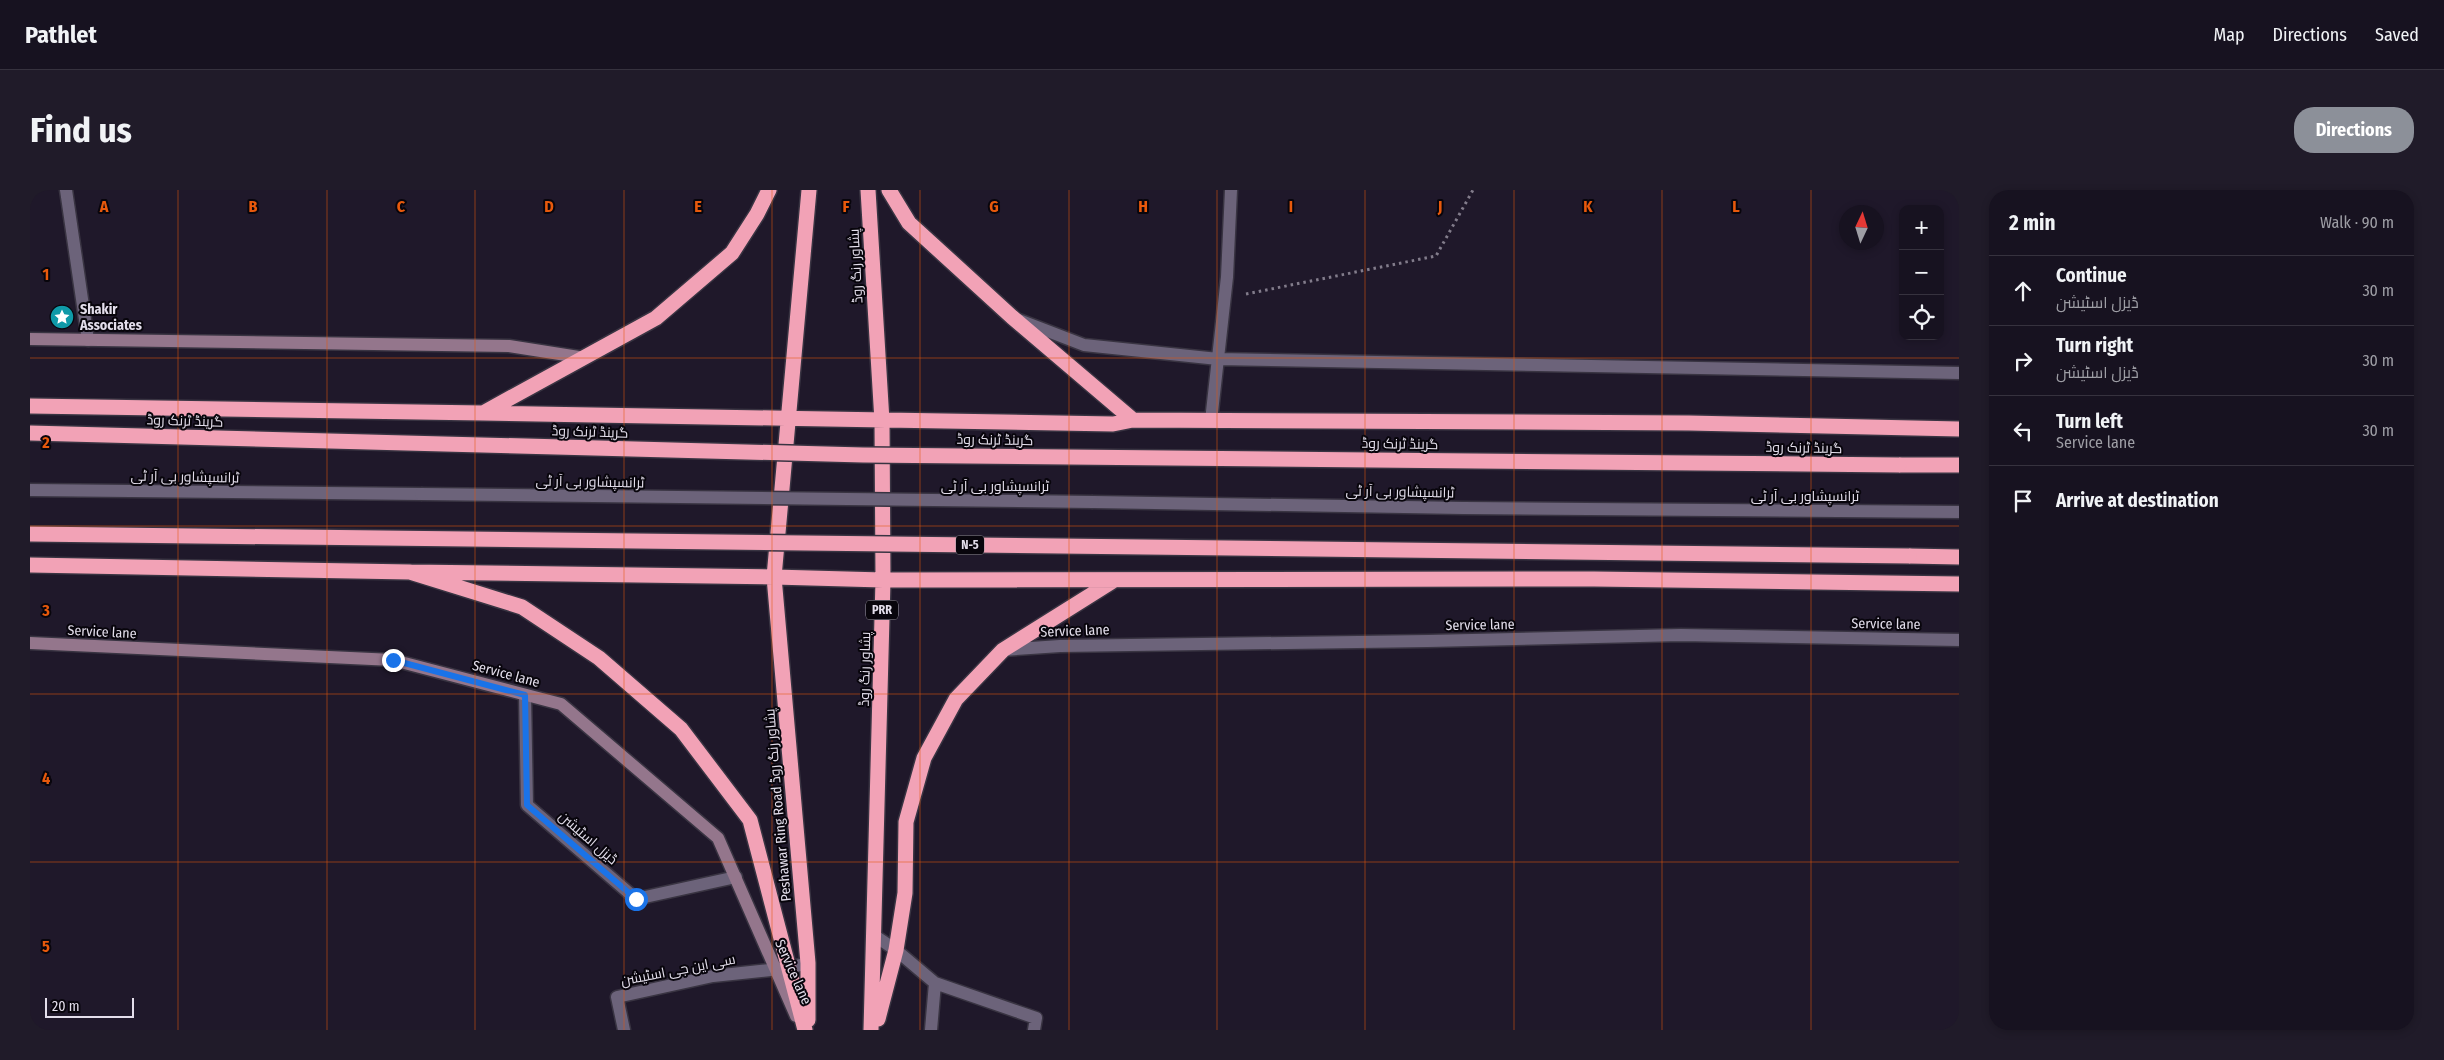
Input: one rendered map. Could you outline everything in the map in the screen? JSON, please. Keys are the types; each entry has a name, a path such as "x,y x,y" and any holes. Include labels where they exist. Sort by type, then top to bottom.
{"highway":[{"path":"483,413 656,318 732,253 757,214 769,190"},
{"path":"774,577 809,190"},
{"name":"پشاور رنگ روڈ","path":"868,190 882,421 883,580 873,1030"},
{"path":"889,190 909,223 1012,317 1133,420"},
{"path":"30,406 788,417 882,421 1113,424 1133,420 1689,423 1959,429"},
{"name":"گرینڈ ٹرنک روڈ","path":"30,433 864,455 1959,464"},
{"name":"N-5","path":"30,534 1959,557"},
{"path":"30,565 883,580 1594,579 1959,584"},
{"path":"410,572 522,607 599,658 680,728 750,820 782,969 805,1030"},
{"name":"Peshawar Ring Road پشاور رنگ روڈ","path":"774,577 808,963 805,1030"},
{"path":"873,1030 896,950 905,894 906,822 924,758 956,699 1003,650 1112,581"}],"street":[{"path":"66,190 88,340"},
{"path":"757,214 759,190"},
{"path":"1211,421 1224,298 1231,190"},
{"path":"1012,317 1084,344 1218,359 1959,373"},
{"path":"30,339 510,346 585,358"},
{"name":"ٹرانسپشاور بی آر ٹی","path":"30,490 1473,508 1959,512"},
{"name":"Service lane","path":"1003,650 1070,646 1428,642 1681,635 1959,640"},
{"name":"Service lane","path":"30,643 393,660 561,704 718,838 782,969"},
{"name":"ڈیزل اسٹیشن","path":"525,695 527,805 534,812 636,899 736,877"},
{"path":"875,936 896,950 935,983 1036,1018 1034,1030"},
{"name":"سی این جی اسٹیشن","path":"624,1030 617,997 713,976 782,969 808,963"},
{"path":"931,1030 935,983"}],"path":[{"path":"1224,298 1436,256 1473,190"}],"place":[{"name":"Shakir Associates","path":"62,317"}],"route":[{"path":"393,660 525,695 527,805 636,899"}]}
